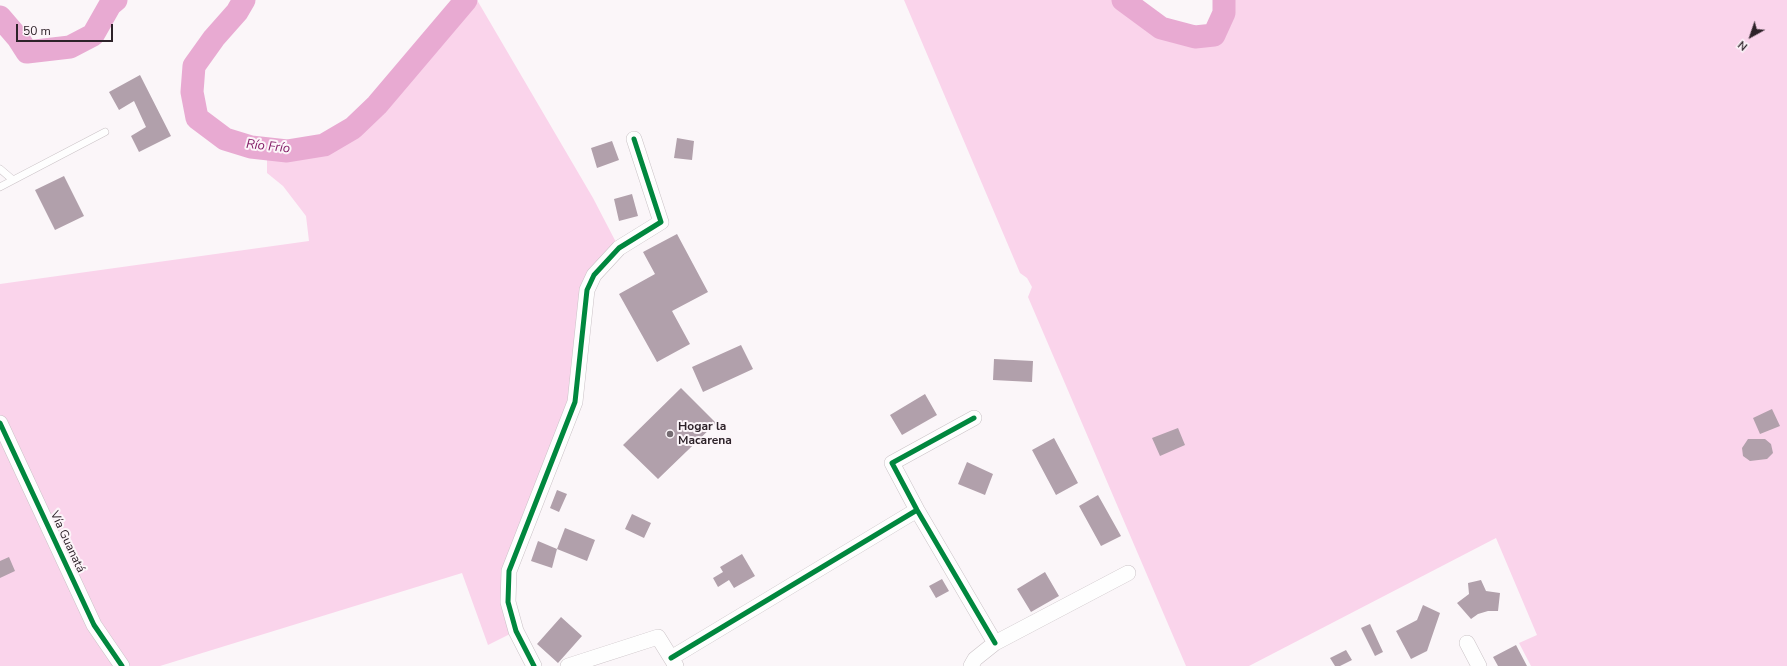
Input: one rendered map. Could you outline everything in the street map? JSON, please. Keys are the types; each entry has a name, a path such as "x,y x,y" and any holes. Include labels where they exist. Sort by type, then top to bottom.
{"street":[{"path":"534,666 516,631 508,602 509,571 575,402 587,290 594,275 619,248 661,222 634,139"},
{"path":"974,418 892,463 917,510 995,644"},
{"name":"Vía Guanatá","path":"0,423 94,624 122,666"},
{"path":"568,666 658,637 673,662 917,510"},
{"path":"971,666 975,659 995,644 1128,573"},
{"path":"1467,643 1479,666"}],"lane":[{"path":"0,187 105,132"},
{"path":"0,169 13,180"}],"shaded area":[{"path":"466,0 477,0 593,198 619,248 594,275 575,402 509,571 516,631 488,645 462,573 160,666 0,666 0,284 309,241 306,216 283,186 267,173 267,149 287,151 324,145 353,128 378,105"},
{"path":"904,0 1123,0 1161,28 1195,37 1214,34 1224,13 1224,0 1787,0 1787,666 1531,666 1519,643 1537,635 1496,538 1249,666 1186,666 1028,297 1032,287 1027,278 1020,273"}],"building":[{"path":"140,75 171,136 139,152 131,136 146,127 134,101 119,110 109,92"},
{"path":"677,138 694,141 692,160 674,158"},
{"path":"612,141 619,160 597,168 591,148"},
{"path":"64,176 84,216 55,230 35,190"},
{"path":"632,194 638,216 619,221 614,199"},
{"path":"677,234 708,292 672,311 690,344 657,362 619,294 655,274 643,252"},
{"path":"741,345 753,369 703,392 692,367"},
{"path":"994,359 1033,361 1032,382 993,380"},
{"name":"Hogar la Macarena","path":"681,388 716,423 658,479 623,445"},
{"path":"925,394 937,415 902,435 890,415"},
{"path":"1772,409 1780,426 1760,434 1753,418"},
{"path":"1178,428 1185,445 1160,456 1152,438"},
{"path":"1054,438 1078,483 1056,495 1032,450"},
{"path":"1748,439 1765,439 1771,444 1773,453 1767,459 1750,461 1743,456 1742,448"},
{"path":"967,462 993,474 985,495 958,484"},
{"path":"557,490 567,494 559,512 550,508"},
{"path":"1098,495 1121,536 1101,546 1079,506"},
{"path":"632,514 651,523 644,538 625,529"},
{"path":"565,528 595,540 587,561 557,549"},
{"path":"538,541 557,549 552,568 531,561"},
{"path":"742,554 755,576 734,588 729,580 718,587 713,578 723,572 720,567"},
{"path":"9,557 15,571 0,578 0,561"},
{"path":"1045,572 1059,596 1031,612 1017,589"},
{"path":"942,579 949,591 936,598 929,586"},
{"path":"1481,580 1486,591 1500,593 1498,611 1488,611 1478,614 1471,619 1457,603 1469,594 1468,583"},
{"path":"1423,605 1440,613 1427,651 1411,659 1396,631 1417,620"},
{"path":"561,617 582,636 558,663 537,644"},
{"path":"1370,624 1383,652 1375,656 1361,628"},
{"path":"1516,645 1527,666 1498,666 1493,657"},
{"path":"1346,650 1352,660 1340,666 1335,666 1330,658"}],"waterway":[{"name":"Río Frío","path":"0,17 18,38 27,52 70,47 93,35 110,5 116,0"},
{"name":"Río Frío","path":"244,0 237,12 214,38 194,66 192,92 197,118 225,139 251,147 287,151 324,145 353,128 377,105 466,0"},
{"name":"Río Frío","path":"1123,0 1161,28 1195,37 1214,35 1224,13 1224,0"}],"cycle path":[{"path":"534,666 516,631 508,602 509,571 575,402 587,290 594,275 619,248 661,222 634,139"},
{"path":"974,418 892,463 917,510 995,643"},
{"path":"0,423 94,625 122,666"},
{"path":"671,658 917,510"}],"place":[{"name":"Hogar la Macarena","path":"670,434"}]}
